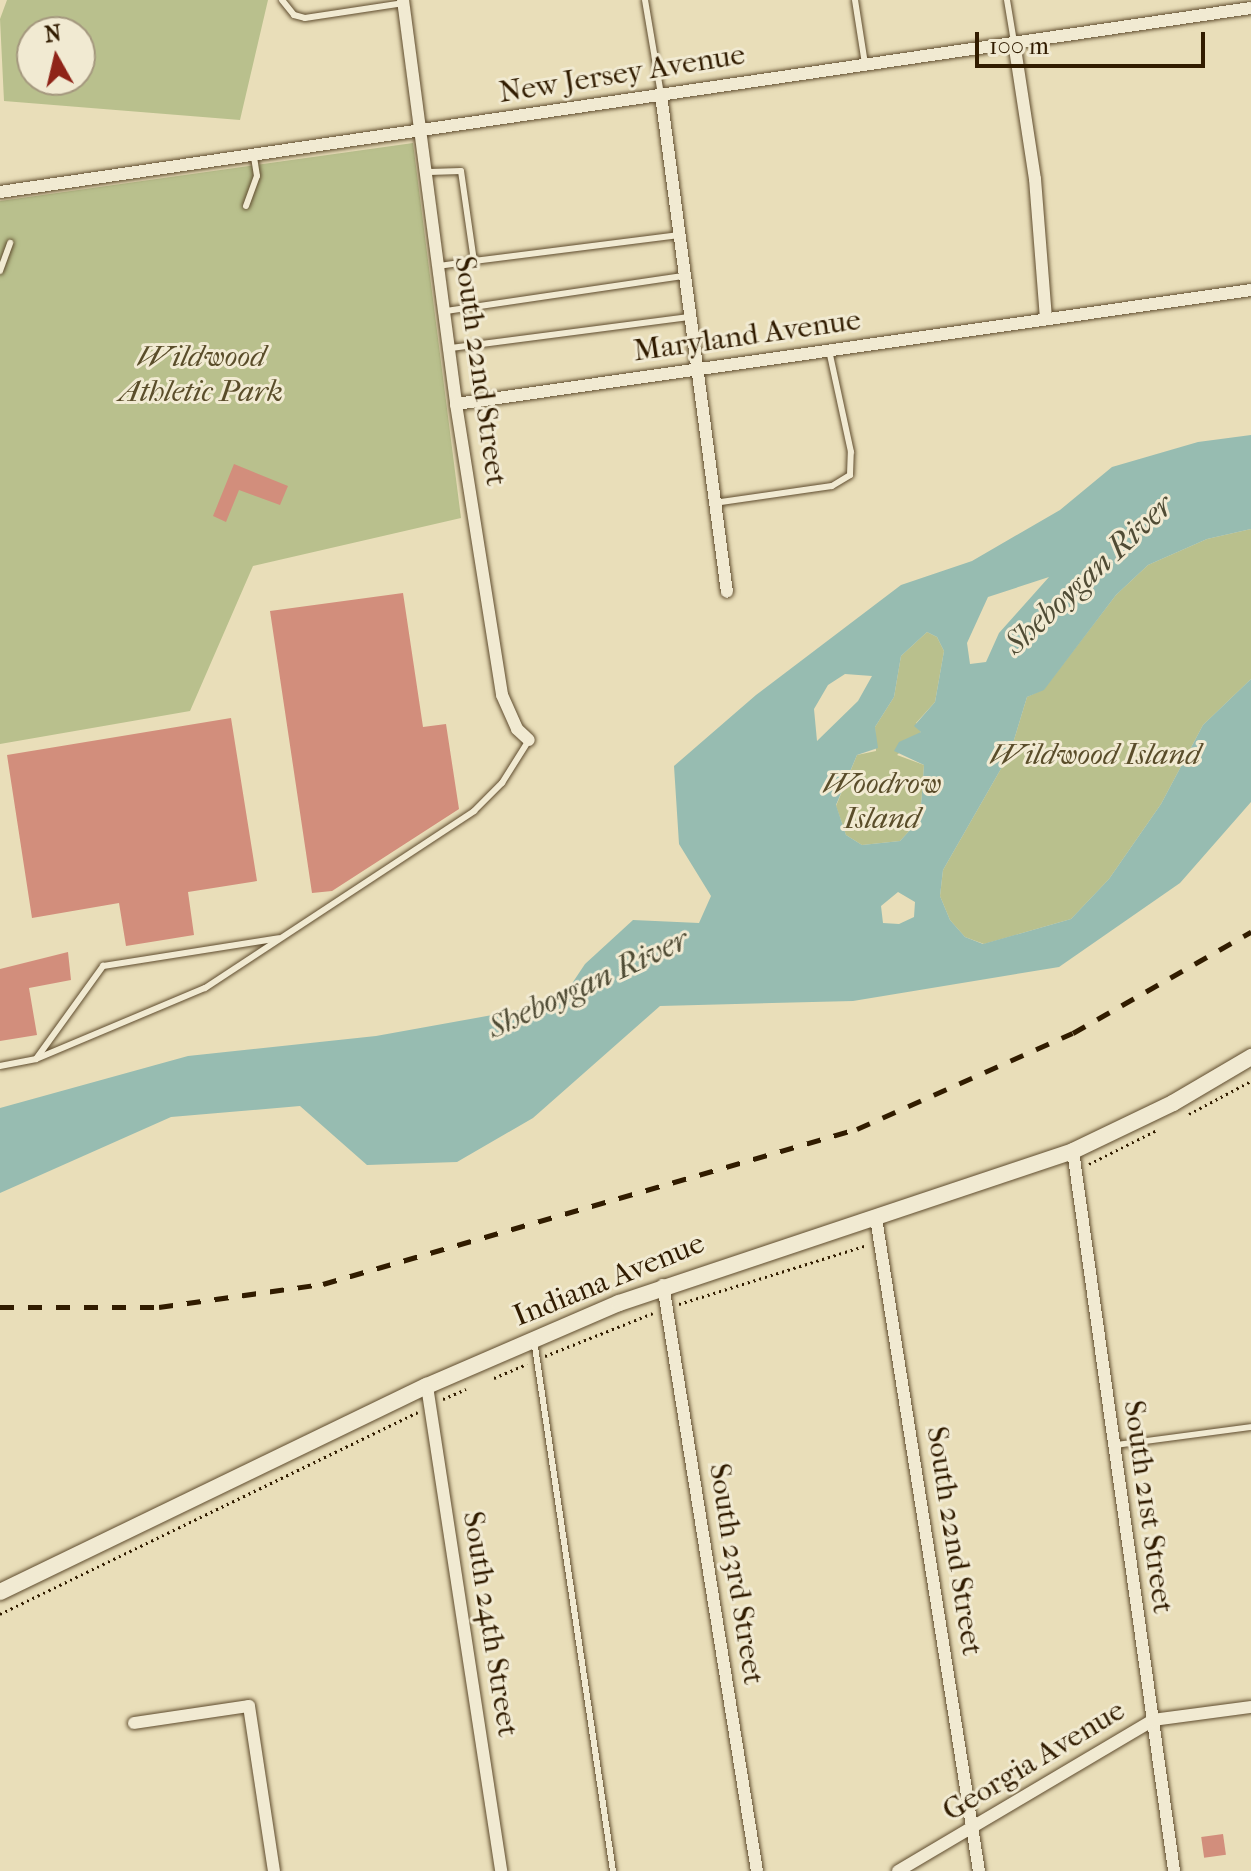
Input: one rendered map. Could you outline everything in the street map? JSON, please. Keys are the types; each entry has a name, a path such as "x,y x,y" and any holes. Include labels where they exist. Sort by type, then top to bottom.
{"main road":[{"name":"Indiana Avenue","path":"0,1592 427,1386 534,1339 663,1285 876,1218 1073,1151 1173,1103 1251,1057"}],"street":[{"name":"South 22nd Street","path":"403,2 429,172 456,404 502,695 517,729 529,740"},
{"name":"New Jersey Avenue","path":"0,192 1251,8"},
{"path":"1014,42 1035,179 1046,319"},
{"path":"661,95 727,592"},
{"name":"Maryland Avenue","path":"456,404 1251,290"},
{"name":"South 21st Street","path":"1073,1151 1174,1871"},
{"name":"South 22nd Street","path":"876,1218 979,1871"},
{"name":"South 23rd Street","path":"663,1285 757,1871"},
{"name":"South 24th Street","path":"427,1386 501,1871"},
{"path":"134,1723 249,1706 274,1871"},
{"name":"Georgia Avenue","path":"898,1871 1153,1720 1251,1707"}],"lane":[{"path":"282,0 294,15 305,18 403,2"},
{"path":"645,0 661,95"},
{"path":"855,0 865,64"},
{"path":"1007,0 1014,42"},
{"path":"246,206 257,176 254,156"},
{"path":"429,172 461,171 474,261"},
{"path":"439,266 679,235"},
{"path":"0,271 10,243"},
{"path":"446,311 686,276"},
{"path":"451,348 691,317"},
{"path":"714,503 832,486 850,475 851,452 829,350"},
{"path":"0,1066 36,1059 205,988 474,811 502,783 529,740"},
{"path":"36,1059 103,966 283,937"},
{"path":"534,1339 613,1871"},
{"path":"1112,1445 1251,1427"}],"path":[{"path":"494,1378 667,1308 880,1241"},
{"path":"442,1400 466,1389"},
{"path":"0,1614 419,1411"}],"green space":[{"path":"7,0 268,0 240,120 4,101 0,19"},
{"name":"Wildwood Athletic Park","path":"413,143 461,518 253,566 190,711 0,744 0,201"},
{"name":"Wildwood Island","path":"1251,529 1251,679 1203,725 1161,804 1109,879 1071,919 984,944 965,937 950,920 940,896 943,870 1010,753 1027,697 1044,689 1116,595 1148,565 1207,539"},
{"name":"Woodrow Island","path":"927,632 937,637 944,651 935,702 916,723 921,732 897,755 924,765 920,819 900,841 862,845 846,835 836,806 857,755 876,751 875,727 894,697 901,656"}],"water":[{"name":"Sheboygan River","path":"1251,435 1251,529 1207,539 1148,565 1116,595 1044,690 1027,697 1010,753 943,870 940,896 950,920 965,937 983,944 1071,919 1109,879 1161,804 1203,725 1251,679 1251,802 1180,883 1059,967 853,1001 660,1006 533,1118 457,1162 367,1165 300,1106 171,1117 0,1193 0,1108 188,1056 376,1036 559,1003 585,964 633,920 699,923 711,896 679,844 674,766 756,695 901,585 972,561 1060,510 1112,467 1198,442","holes":["1049,577 999,633 986,662 970,664 967,643 988,597","927,632 937,637 944,651 935,702 914,726 921,732 899,742 894,751 924,765 920,819 900,841 862,845 846,835 836,805 857,755 878,748 875,727 894,697 901,656","845,674 872,676 858,701 817,741 814,709 828,685","898,892 915,902 914,917 899,924 883,923 881,906"]}],"building":[{"path":"234,464 288,486 280,505 239,490 226,522 213,516"},
{"path":"403,593 423,727 446,724 459,809 332,891 312,893 270,611"},
{"path":"231,718 257,881 188,892 194,935 126,946 119,903 32,918 7,755"},
{"path":"68,952 71,980 29,988 37,1035 0,1041 0,969"},
{"path":"1223,1834 1226,1855 1204,1858 1201,1837"}],"railway":[{"path":"0,1307 159,1307 323,1284 857,1129 1073,1033 1251,932"}]}
